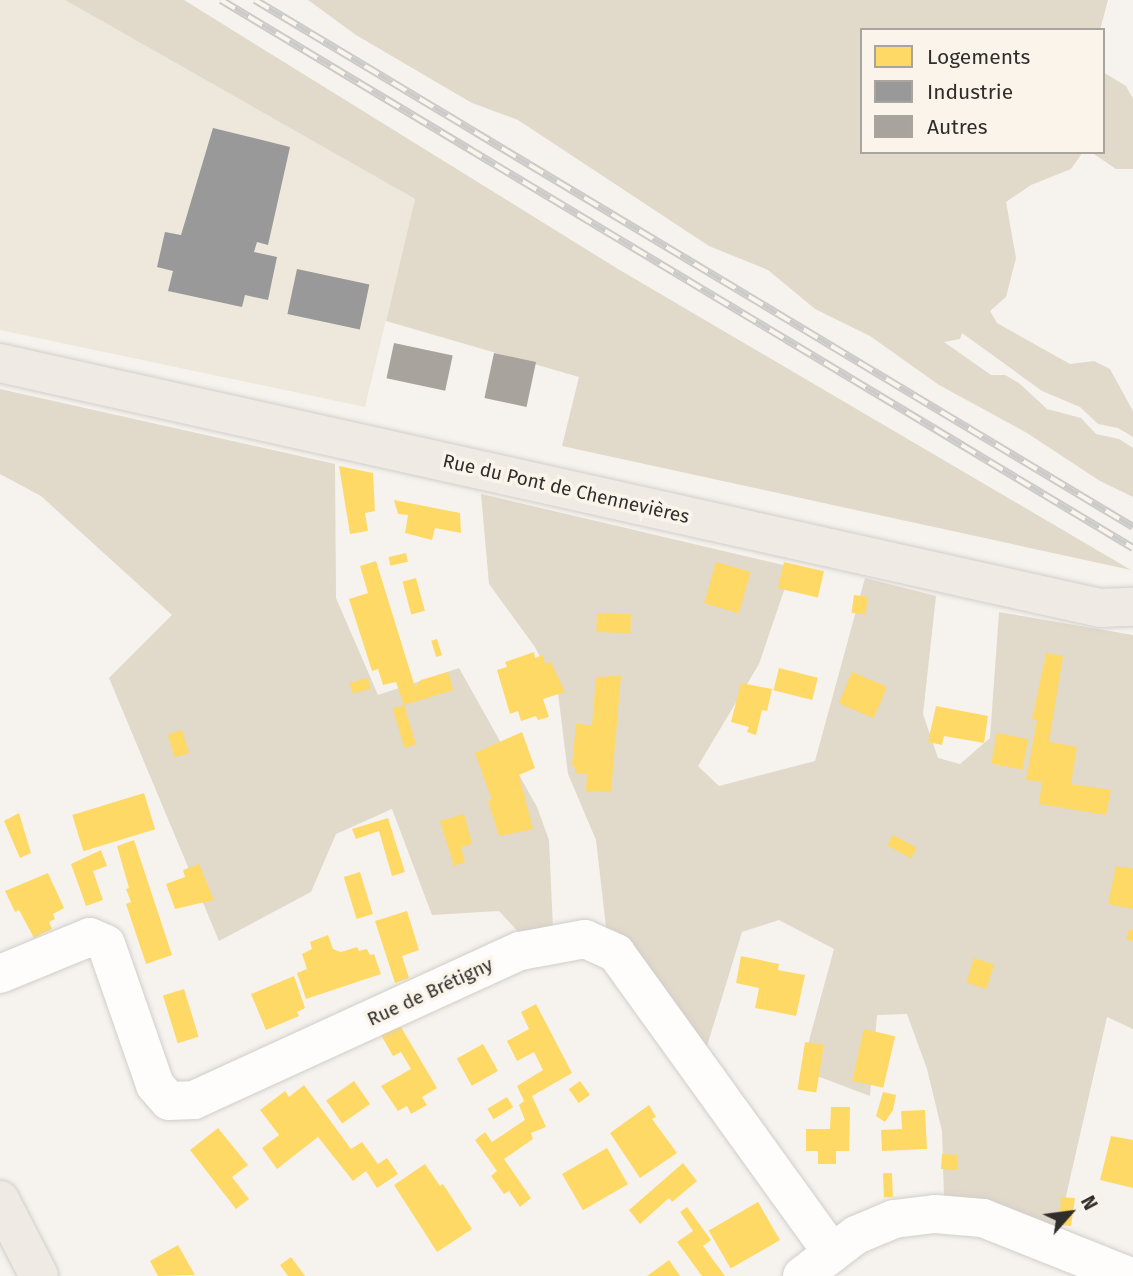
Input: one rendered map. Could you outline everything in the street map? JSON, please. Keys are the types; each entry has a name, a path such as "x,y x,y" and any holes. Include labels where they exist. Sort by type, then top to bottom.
{"main road":[{"name":"Rue du Pont de Chennevières","path":"0,363 1100,608 1133,607"},
{"path":"0,1200 39,1276"}],"street":[{"name":"Rue de Brétigny","path":"0,974 90,937 106,944 155,1085 169,1101 194,1100 520,951 585,940 616,953 832,1253"},
{"path":"802,1276 856,1235 894,1219 935,1214 983,1218 1129,1276"}],"shaded area":[{"path":"0,0 65,0 415,199 365,407 0,330"},
{"path":"65,0 184,0 618,269 1131,570 562,446 579,377 386,321 415,199"},
{"path":"308,0 1108,0 1101,28 860,28 860,154 1082,154 1071,169 1031,185 1006,202 1016,258 1006,297 990,311 997,323 1070,364 1094,361 1110,369 1133,411 1133,437 1118,428 1098,424 1080,407 1042,391 962,333 960,339 944,342 991,375 1005,375 1019,383 1047,409 1081,418 1096,434 1119,439 1133,448 1133,497 1100,481 1027,433 939,385 870,336 815,309 768,270 709,246 518,120 472,103 356,35"},
{"path":"1105,73 1126,86 1133,99 1133,169 1116,169 1094,154 1105,154"},
{"path":"0,389 335,464 336,598 378,695 459,668 537,807 549,840 553,929 524,938 499,911 432,915 392,809 336,834 311,892 219,941 109,678 172,615 41,496 0,474"},
{"path":"481,494 792,567 759,664 698,766 719,786 815,761 865,578 936,596 923,714 938,758 960,764 990,738 999,612 1133,635 1133,1029 1107,1017 1058,1231 944,1198 942,1131 927,1069 907,1014 877,1015 870,1096 801,1070 834,949 779,920 742,932 704,1056 607,936 596,840 568,774 558,693 535,647 489,584"}],"building: Logements":[{"path":"339,466 373,473 375,511 365,513 368,531 350,534"},
{"path":"394,500 460,513 461,533 435,528 432,540 405,533 408,515 398,514"},
{"path":"406,553 408,562 390,566 388,557"},
{"path":"376,561 415,687 421,680 448,672 453,690 404,705 396,682 383,685 378,669 372,671 349,599 368,593 360,566"},
{"path":"716,562 751,572 739,613 704,603"},
{"path":"784,562 824,571 818,598 778,588"},
{"path":"416,578 425,611 411,614 402,582"},
{"path":"854,595 868,597 865,615 851,613"},
{"path":"597,613 631,614 630,633 596,632"},
{"path":"437,639 442,655 436,657 431,641"},
{"path":"534,652 535,658 543,655 545,664 551,662 565,692 543,699 549,717 538,720 536,716 521,721 518,711 510,714 497,670 507,667 505,662"},
{"path":"1046,653 1063,656 1049,742 1077,747 1071,784 1111,790 1106,815 1039,804 1042,782 1026,780 1037,720 1032,720"},
{"path":"779,668 818,678 812,700 773,690"},
{"path":"852,672 887,687 874,718 839,703"},
{"path":"621,676 611,792 586,791 587,774 575,773 575,766 572,766 576,724 592,725 596,677"},
{"path":"368,678 371,689 352,694 350,683"},
{"path":"741,683 772,689 767,711 762,710 756,735 747,732 749,727 731,722"},
{"path":"404,705 416,744 405,748 393,709"},
{"path":"936,706 988,716 984,743 944,736 942,745 928,742"},
{"path":"182,730 189,753 175,757 168,734"},
{"path":"522,732 535,768 519,775 533,829 499,836 488,801 492,800 475,753"},
{"path":"997,733 1028,739 1022,770 991,763"},
{"path":"144,793 155,829 83,851 72,815"},
{"path":"19,813 31,853 20,858 4,821"},
{"path":"464,814 472,844 461,847 465,862 454,866 440,821"},
{"path":"388,818 405,872 392,876 379,831 356,839 352,829"},
{"path":"893,835 917,848 911,858 887,846"},
{"path":"134,840 172,955 146,964 126,904 131,902 126,889 129,888 117,846"},
{"path":"101,850 107,866 93,871 103,900 86,906 71,864"},
{"path":"199,864 214,900 175,909 166,884 185,877 183,870"},
{"path":"1116,866 1133,869 1133,909 1108,904"},
{"path":"360,872 373,914 357,919 344,877"},
{"path":"48,873 64,908 53,914 55,919 49,922 52,929 34,938 19,910 15,912 5,891"},
{"path":"407,911 419,950 402,956 409,978 395,983 375,921"},
{"path":"1129,929 1133,930 1133,941 1126,939"},
{"path":"328,935 333,949 341,952 357,947 359,951 367,949 370,955 374,954 381,974 306,999 297,973 307,969 302,954 312,949 310,942"},
{"path":"741,956 779,964 778,970 805,975 796,1016 755,1008 759,988 736,983"},
{"path":"974,958 994,964 986,989 966,983"},
{"path":"294,976 305,1008 297,1012 299,1016 266,1030 251,994"},
{"path":"184,989 199,1037 178,1043 163,995"},
{"path":"536,1004 572,1073 532,1096 546,1127 531,1133 533,1139 504,1159 531,1198 520,1207 509,1191 504,1194 491,1176 497,1171 475,1140 485,1132 492,1142 525,1120 519,1105 524,1101 517,1086 543,1070 534,1052 517,1061 507,1041 529,1029 521,1012"},
{"path":"395,1017 437,1088 422,1097 427,1105 411,1114 407,1106 398,1111 381,1086 411,1069 401,1052 393,1056 377,1028"},
{"path":"864,1029 895,1036 883,1088 852,1081"},
{"path":"805,1042 824,1045 816,1092 797,1089"},
{"path":"483,1044 498,1071 472,1086 457,1059"},
{"path":"354,1081 370,1104 342,1123 326,1101"},
{"path":"580,1081 590,1095 579,1103 569,1089"},
{"path":"304,1085 351,1149 362,1142 378,1164 387,1158 398,1174 377,1188 366,1171 353,1181 318,1137 277,1169 262,1148 279,1135 260,1110 285,1091 289,1097"},
{"path":"883,1092 896,1095 893,1110 885,1122 876,1116"},
{"path":"507,1097 513,1107 493,1119 487,1109"},
{"path":"649,1105 656,1117 652,1119 677,1153 640,1178 610,1133"},
{"path":"831,1107 850,1107 849,1151 836,1151 836,1164 818,1164 818,1151 806,1151 806,1129 830,1129"},
{"path":"925,1110 927,1149 882,1151 881,1130 902,1129 901,1111"},
{"path":"218,1128 248,1165 232,1177 249,1199 236,1209 190,1150"},
{"path":"1111,1136 1133,1140 1133,1188 1100,1180"},
{"path":"607,1148 628,1184 583,1210 562,1174"},
{"path":"942,1154 958,1155 957,1170 941,1169"},
{"path":"683,1163 697,1181 672,1202 669,1198 640,1224 629,1210"},
{"path":"425,1164 440,1186 443,1184 472,1229 437,1252 394,1185"},
{"path":"883,1173 892,1173 893,1197 884,1197"},
{"path":"1061,1197 1075,1198 1071,1226 1059,1225"},
{"path":"758,1202 780,1240 731,1269 709,1230"},
{"path":"687,1207 711,1240 703,1246 725,1276 702,1276 677,1242 693,1231 680,1212"},
{"path":"178,1245 195,1275 158,1276 150,1261"},
{"path":"291,1257 305,1276 288,1276 280,1265"},
{"path":"669,1260 680,1276 647,1276"}],"building: Industrie":[{"path":"213,128 290,147 268,245 257,242 254,252 277,257 268,300 245,295 242,307 168,291 173,271 157,267 165,232 181,235"},
{"path":"297,269 369,284 360,329 287,314"}],"building: Autres":[{"path":"394,343 453,355 445,391 387,378"},
{"path":"494,353 536,362 526,407 484,398"}],"railway":[{"path":"221,0 1133,548"},
{"path":"255,0 1133,527"}]}
